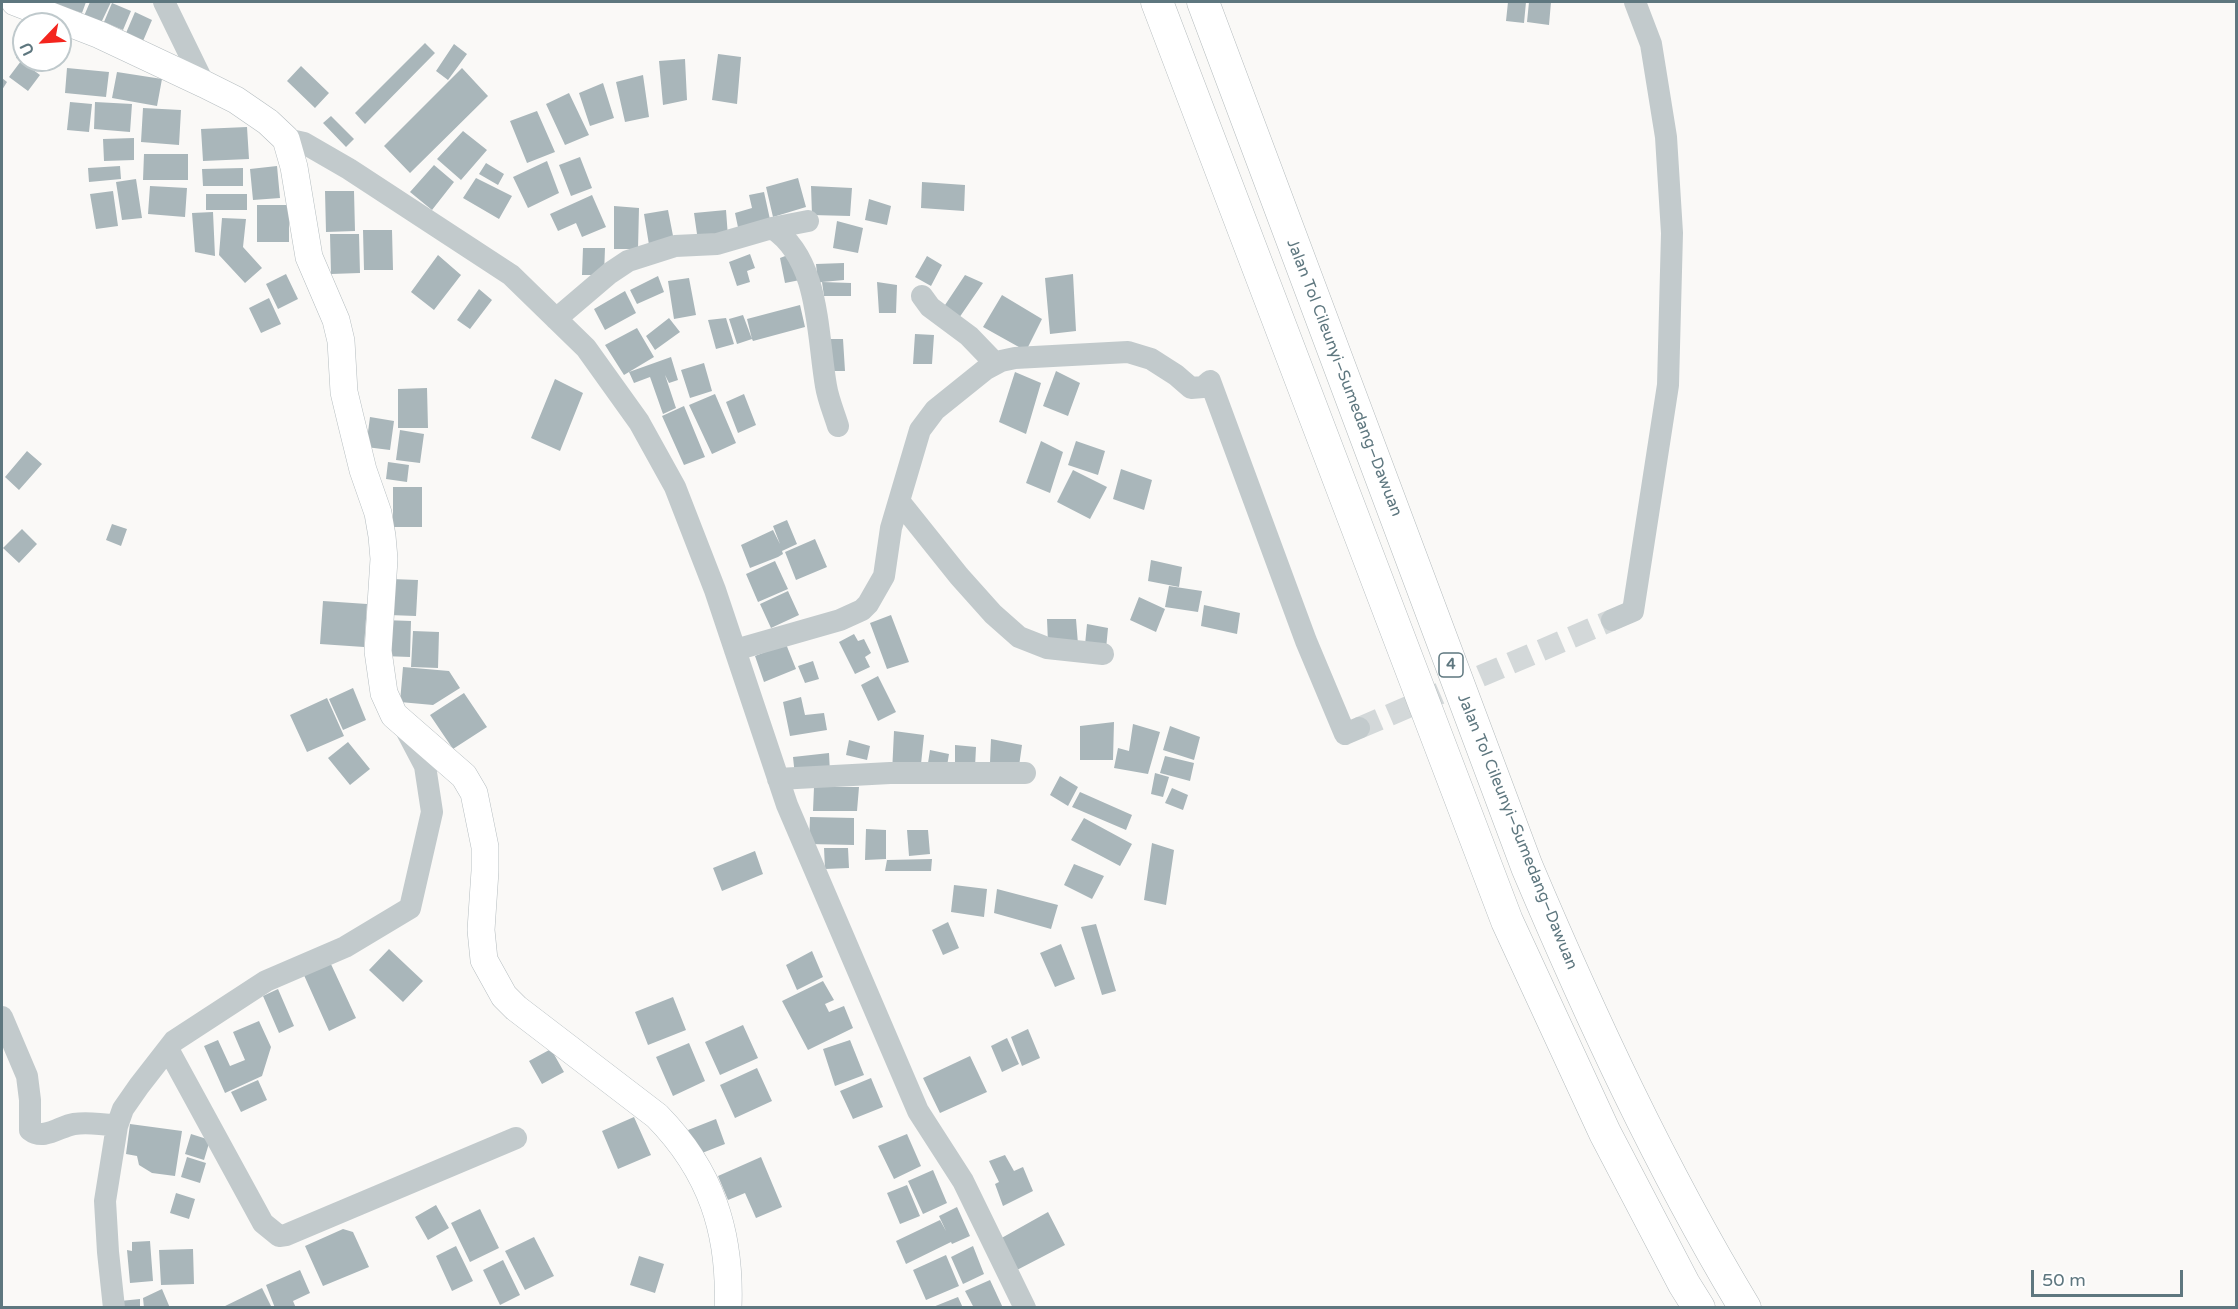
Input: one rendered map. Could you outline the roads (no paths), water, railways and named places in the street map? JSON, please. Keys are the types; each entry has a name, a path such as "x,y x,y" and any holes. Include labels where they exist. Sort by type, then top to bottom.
{"highway":[{"name":"4","path":"1157,2 1506,921 1605,1132 1684,1284 1699,1308"},
{"name":"Jalan Tol Cileunyi–Sumedang–Dawuan","path":"1203,2 1527,867 1576,982 1641,1119 1709,1247 1745,1308"}],"main road":[{"path":"15,2 100,35 236,100 268,122 286,139 294,167 309,257 336,320 341,341 344,392 363,470 378,513 384,559 378,651 384,693 394,716 464,776 474,793 485,847 481,930 484,960 504,996 516,1008 657,1116 675,1134 699,1169 711,1194 727,1252 728,1308"}],"street":[{"path":"164,2 204,84"},
{"path":"1612,620 1633,611 1668,385 1672,233 1666,137 1651,44 1635,2"},
{"path":"286,139 304,143 349,169 511,275 586,348 639,422 675,487 715,590 787,805 918,1111 963,1181 1025,1308"},
{"path":"556,319 604,278 628,261 675,246 717,244 772,228 808,221"},
{"path":"772,228 786,238 796,252 814,300 826,388 838,426"},
{"path":"922,296 930,307 969,336 995,363"},
{"path":"735,650 840,620 862,610 868,604 884,576 891,528 920,430 927,420 957,391 995,363 1015,358 1128,352 1151,359 1191,388 1203,387 1210,381 1306,640 1345,734 1359,728"},
{"path":"899,501 993,614 1019,637 1047,648 1103,654"},
{"path":"114,1308 105,1201 117,1126 123,1109 174,1041 266,981 345,947 411,908 432,812 425,766 405,727"},
{"path":"778,779 890,773 1025,773"},
{"path":"2,1017 27,1076 30,1130 35,1134 45,1134 72,1124 117,1126"},
{"path":"168,1049 263,1223 279,1236 516,1138"}],"tunnel":[{"path":"1359,728 1612,620"}]}
